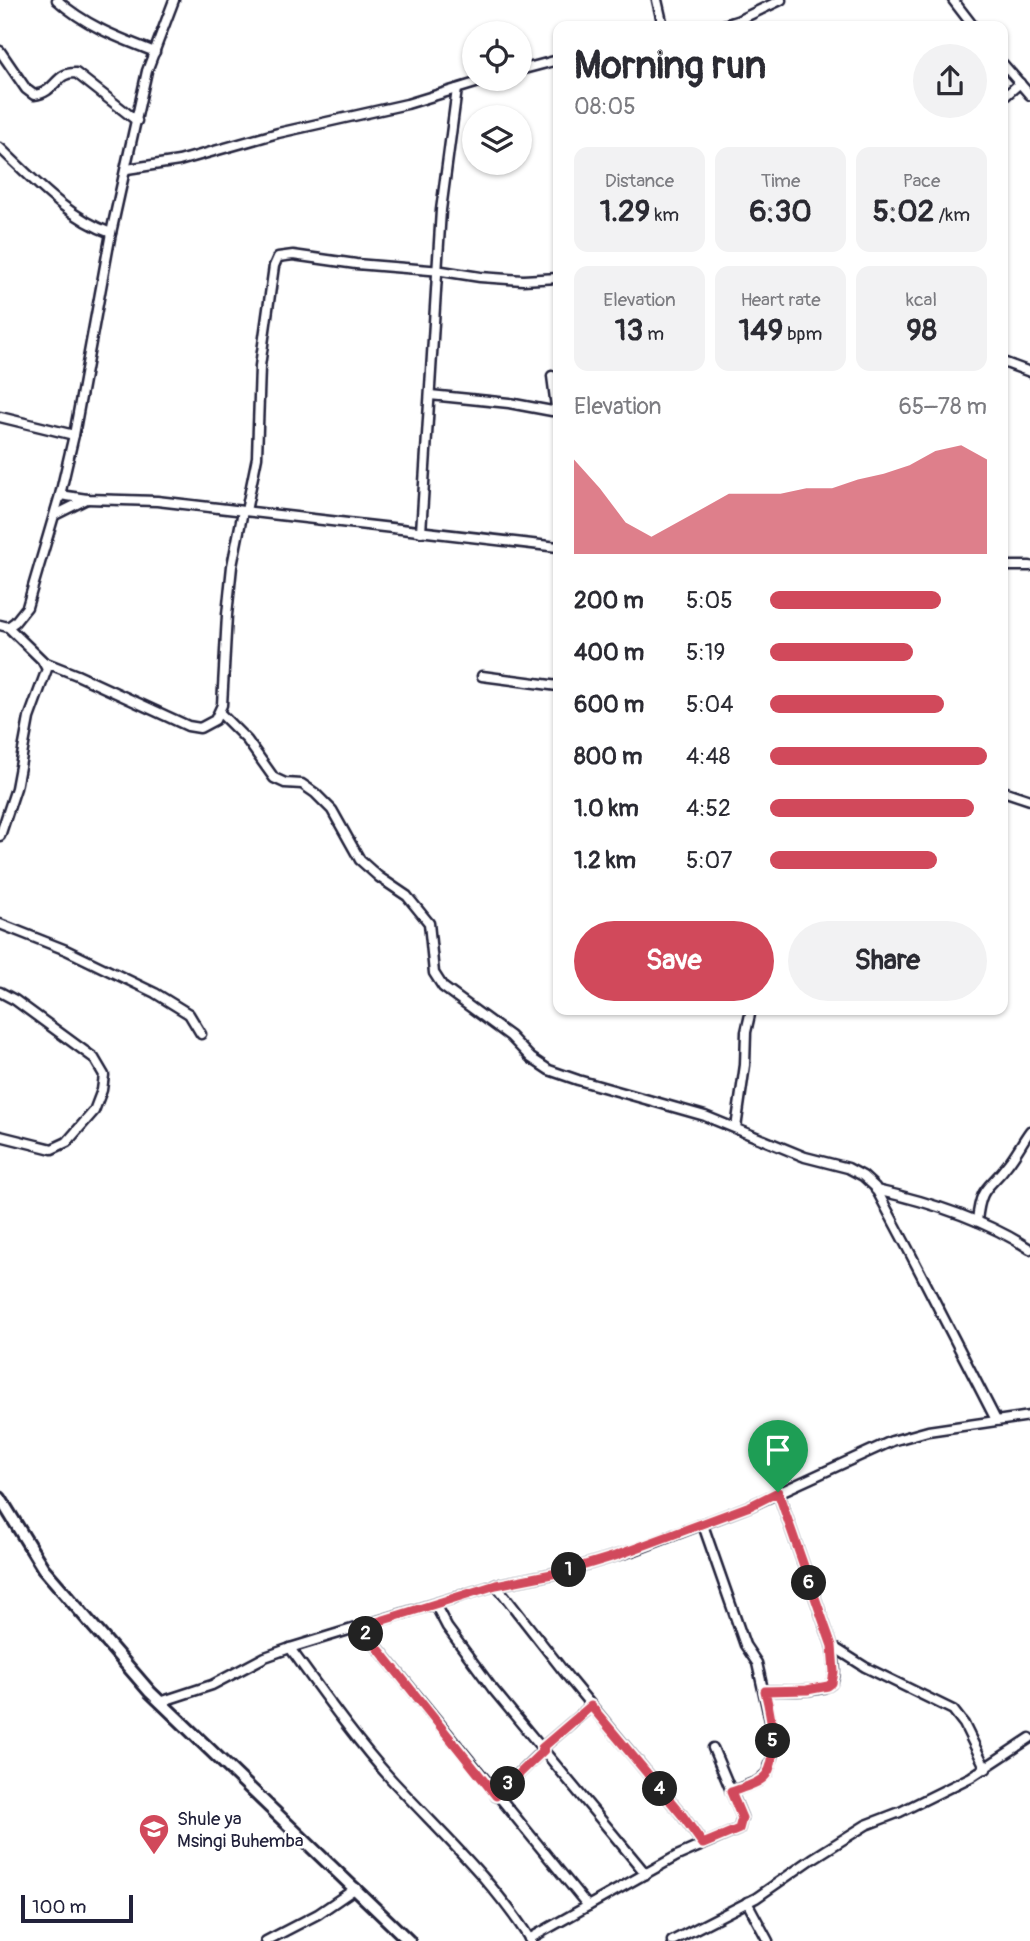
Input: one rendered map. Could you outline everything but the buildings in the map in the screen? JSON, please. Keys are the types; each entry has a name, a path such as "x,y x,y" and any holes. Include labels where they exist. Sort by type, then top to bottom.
{"main road":[{"path":"0,1498 43,1568 160,1702 409,1941"}],"street":[{"path":"57,0 71,13 99,30 155,52"},
{"path":"174,0 148,71 111,233 75,435 55,515 27,607 15,622 4,626 44,662 188,726 207,726 220,713 232,566 257,457 260,366 275,261 278,257 293,255 480,277 523,280 553,278"},
{"path":"657,0 662,21"},
{"path":"734,21 781,0"},
{"path":"953,0 969,21"},
{"path":"748,16 748,21"},
{"path":"0,51 26,89 34,95 48,92 63,75 76,73 137,121"},
{"path":"532,67 553,61"},
{"path":"1008,70 1030,95"},
{"path":"1008,94 1020,83"},
{"path":"127,169 179,161 265,136 407,104 462,87"},
{"path":"421,532 441,210 457,89"},
{"path":"0,148 78,216 96,228 111,233"},
{"path":"1008,364 1030,372"},
{"path":"552,376 553,381"},
{"path":"430,396 553,410"},
{"path":"0,417 75,435"},
{"path":"60,495 87,499 157,501 553,546"},
{"path":"55,515 87,499"},
{"path":"1008,566 1030,566"},
{"path":"0,836 16,788 29,718 47,672 44,662"},
{"path":"482,676 553,685"},
{"path":"220,713 247,740 274,778 285,783 302,785 315,793 332,810 360,860 407,896 429,923 433,972 443,987 494,1024 531,1058 549,1070 613,1091 668,1104 736,1128 805,1157 848,1168 863,1175 876,1190 996,1420"},
{"path":"1008,793 1030,800"},
{"path":"0,924 66,950 155,993 189,1014 201,1034"},
{"path":"0,992 94,1058 104,1075 94,1111 67,1142 52,1149 0,1136"},
{"path":"736,1128 750,1015"},
{"path":"977,1221 979,1199 1030,1131"},
{"path":"876,1190 908,1197 977,1221 1030,1249"},
{"path":"160,1702 212,1685 265,1657 290,1648 496,1585 593,1563 703,1525 804,1483 892,1441 928,1431 1030,1416"},
{"path":"765,1691 807,1690 828,1686 832,1683 834,1672 832,1646 778,1492"},
{"path":"703,1525 745,1645 757,1663 765,1691 773,1741 771,1766 764,1778 731,1792"},
{"path":"496,1585 703,1844"},
{"path":"435,1604 447,1627 492,1688 646,1874"},
{"path":"361,1627 587,1906"},
{"path":"832,1646 865,1667 953,1710 964,1724 986,1769"},
{"path":"290,1648 391,1779 467,1857 530,1940 646,1874 703,1844 739,1829 742,1818 713,1748"},
{"path":"496,1796 591,1706"},
{"path":"672,1941 747,1902 866,1825 900,1812 986,1769 1029,1742"},
{"path":"273,1940 356,1888"},
{"path":"747,1902 768,1941"}],"place":[{"name":"Shule ya Msingi Buhemba","path":"154,1856"}],"route":[{"path":"778,1492 832,1646 833,1679 828,1686 807,1690 765,1691 773,1741 771,1766 764,1778 731,1792 742,1818 739,1829 703,1844 591,1706 542,1748 544,1750 496,1796 361,1627 496,1585 562,1572 615,1556 703,1525 778,1492"}]}
